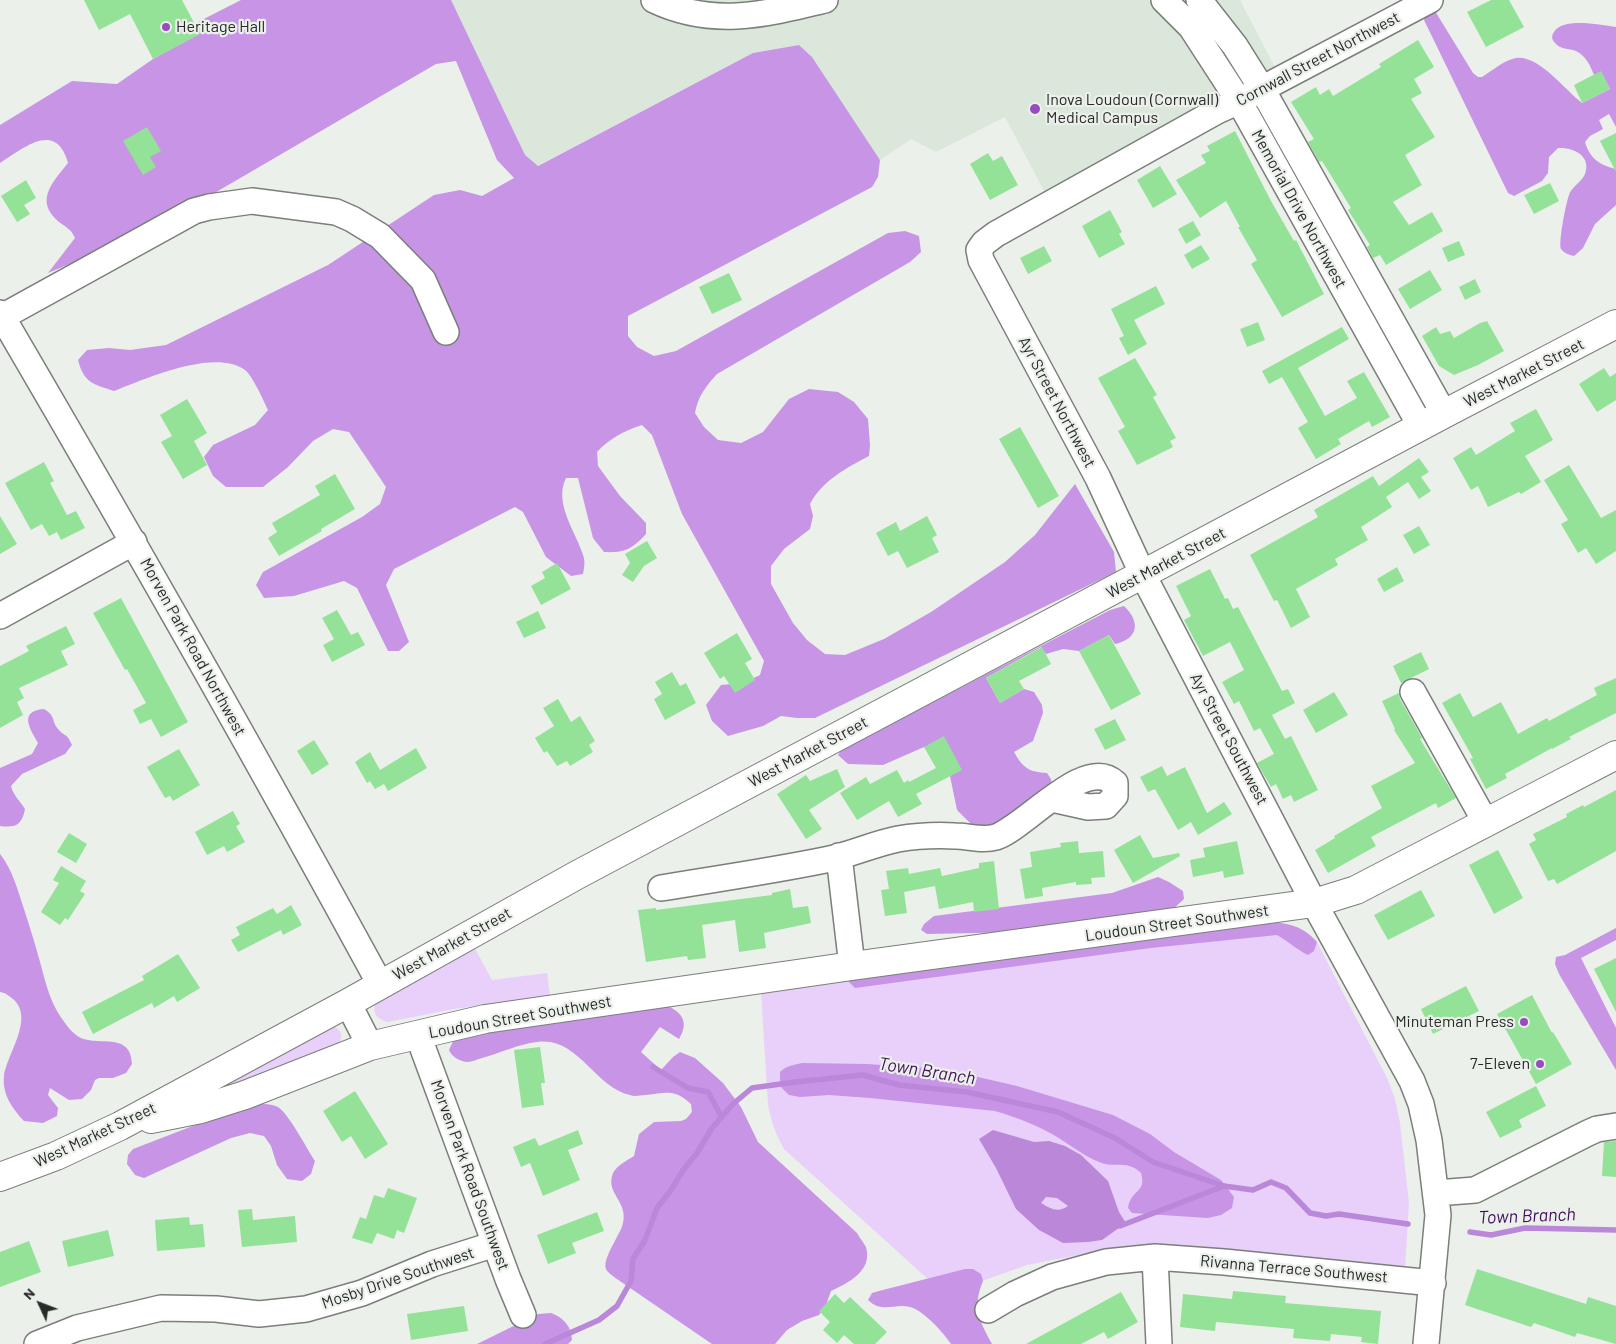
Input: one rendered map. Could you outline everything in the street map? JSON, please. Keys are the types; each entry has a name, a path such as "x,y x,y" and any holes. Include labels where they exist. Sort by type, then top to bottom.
{"main road":[{"name":"West Market Street","path":"0,1177 56,1156 120,1126 348,1002 577,874 1616,324"},
{"name":"Loudoun Street Southwest","path":"120,1126 201,1109 236,1098 370,1046 485,1020 847,967 1314,903 1356,890 1616,755"}],"street":[{"path":"654,0 670,8 697,14 727,17 762,14 826,0"},
{"name":"Memorial Drive Northwest","path":"1164,0 1191,27 1239,101 1421,427"},
{"name":"Memorial Drive Northwest","path":"1199,0 1235,46 1262,89 1444,414"},
{"name":"Cornwall Street Northwest","path":"996,234 1217,111 1430,0"},
{"path":"1,316 194,211 252,201 336,212 380,236 422,280 446,332"},
{"name":"Ayr Street Northwest","path":"996,234 984,242 979,250 981,260 1098,478 1143,575"},
{"path":"1331,266 1354,252"},
{"name":"Morven Park Road Northwest","path":"1,316 134,542 380,984"},
{"path":"0,616 134,542"},
{"name":"Ayr Street Southwest","path":"1143,575 1314,903 1412,1081 1429,1140 1438,1215 1426,1344"},
{"path":"1413,692 1486,823"},
{"path":"661,888 833,858 899,839 956,836 980,839 994,837 1006,833 1052,799"},
{"path":"833,858 847,967"},
{"path":"348,1002 370,1046"},
{"name":"Morven Park Road Southwest","path":"418,1034 523,1315"},
{"path":"1436,1193 1475,1190 1588,1133 1616,1126"},
{"name":"Mosby Drive Southwest","path":"37,1344 77,1328 161,1308 216,1309 259,1314 306,1310 362,1293 432,1264 495,1244"},
{"path":"1155,1257 1159,1344"},
{"name":"Rivanna Terrace Southwest","path":"988,1310 1015,1294 1052,1278 1106,1262 1155,1257 1433,1283"}],"shaded area":[{"path":"241,0 451,0 525,155 538,166 753,53 799,45 812,57 880,160 878,177 872,187 628,316 628,336 637,347 654,356 676,351 888,233 905,231 919,236 921,252 910,262 717,374 703,392 696,407 695,413 704,427 718,440 741,443 763,432 789,399 809,389 838,392 854,402 868,419 869,456 843,470 821,488 810,504 813,516 810,529 784,549 771,566 771,584 793,623 807,640 825,654 845,655 884,639 931,612 1005,562 1035,535 1075,484 1114,552 1116,572 815,718 781,716 763,726 728,736 712,721 706,705 721,685 743,683 760,675 764,661 682,514 652,435 642,425 618,436 597,452 598,466 620,496 646,523 646,534 632,547 623,551 604,552 593,538 578,478 566,478 562,498 564,508 584,558 583,574 571,576 546,557 523,512 515,507 394,569 386,585 409,642 399,651 388,651 357,588 344,581 294,596 264,598 256,585 263,572 362,517 380,504 386,487 349,432 333,429 313,441 288,467 263,487 226,487 213,476 204,457 213,445 255,425 268,410 254,382 245,370 232,364 216,362 198,364 161,373 114,391 90,382 83,374 78,360 87,350 109,348 130,350 166,345 328,265 434,195 460,190 482,196 514,178 497,160 456,61 436,64 151,230 48,273 75,238 52,214 48,207 47,199 48,192 56,178 68,163 63,150 56,143 48,140 38,141 29,145 0,163 0,125 72,81 117,84 153,59 199,34 194,24"},
{"name":"Inova Loudoun (Cornwall) Medical Campus","path":"426,0 1240,0 1281,79 1051,204 1005,117 936,152 911,139 880,160 812,57 799,45 753,53 514,178"},
{"path":"1435,11 1473,73 1478,77 1482,77 1512,59 1525,59 1543,67 1582,103 1610,89 1601,72 1594,75 1582,55 1557,45 1552,36 1553,33 1559,27 1573,23 1616,27 1616,127 1609,114 1599,120 1603,129 1590,136 1585,142 1596,160 1616,169 1616,205 1595,224 1583,248 1574,256 1564,252 1560,245 1564,214 1569,195 1572,189 1582,180 1585,174 1586,162 1575,151 1558,148 1549,157 1548,173 1542,181 1514,196 1508,193 1424,20 1425,13"},
{"path":"1124,606 1135,624 1132,634 1123,642 1115,644 1109,635 1079,651 1063,649 1046,654 1041,647 986,678 1000,703 1024,689 1034,692 1042,705 1043,713 1033,741 1014,752 1020,762 1027,768 1036,772 1047,773 1051,779 1052,787 997,826 975,828 957,810 950,776 924,747 883,765 848,764 838,755 841,750 1110,610"},
{"path":"44,709 52,716 58,729 67,737 72,745 65,754 22,774 11,786 25,809 24,814 20,822 14,826 0,826 0,768 32,754 38,743 30,727 29,717 36,710"},
{"path":"0,854 11,872 48,989 60,1016 66,1025 81,1038 113,1042 126,1048 130,1054 132,1064 126,1073 113,1078 99,1078 95,1080 91,1090 82,1099 69,1100 50,1088 48,1095 58,1108 57,1116 43,1123 24,1121 12,1106 4,1083 6,1067 21,1026 21,1016 19,1007 13,999 0,992"},
{"path":"1158,877 1183,891 1184,899 1172,910 1023,932 927,934 921,930 924,924 934,916 1112,893"},
{"path":"1267,921 1289,924 1306,932 1317,942 1314,951 1308,955 1277,935 1151,948 855,988 847,980"},
{"path":"1275,924 1303,931 1317,942 1387,1078 1395,1099 1400,1123 1409,1203 1405,1269 1209,1248 1109,1249 1027,1265 954,1291 940,1290 784,1149 776,1133 768,1105 761,992"},
{"path":"1616,928 1616,940 1581,958 1616,1028 1616,1070 1559,974 1555,964 1556,957 1565,955"},
{"path":"473,945 492,980 547,973 550,996 454,1009 388,1022 377,1017 374,1007 377,999"},
{"path":"666,1005 677,1011 683,1019 684,1028 679,1039 660,1027 641,1052 661,1070 680,1052 695,1058 723,1083 741,1107 758,1142 857,1233 866,1247 866,1263 858,1275 831,1291 826,1305 819,1315 802,1321 787,1330 775,1344 712,1344 614,1277 606,1269 605,1264 622,1228 624,1216 623,1209 612,1188 613,1173 621,1164 634,1156 639,1134 654,1122 681,1121 686,1119 692,1112 691,1104 680,1096 670,1093 634,1096 617,1090 575,1054 551,1042 523,1045 469,1062 456,1058 449,1050 455,1037"},
{"path":"334,1026 341,1034 339,1045 237,1088 183,1102"},
{"path":"802,1063 867,1064 943,1069 1017,1086 1113,1115 1150,1134 1174,1152 1221,1180 1234,1197 1232,1208 1221,1215 1208,1218 1132,1213 1128,1208 1132,1197 1142,1184 1142,1179 1141,1173 1130,1166 1110,1165 1099,1162 1045,1130 995,1111 870,1098 829,1095 800,1097 789,1095 780,1086 780,1072 787,1067"},
{"path":"250,1104 268,1104 278,1107 292,1124 315,1161 311,1174 302,1181 287,1179 277,1165 271,1146 264,1136 250,1133 231,1138 144,1178 135,1175 127,1164 128,1155 133,1149"},
{"path":"993,1130 1034,1142 1049,1141 1065,1146 1081,1155 1108,1181 1119,1212 1126,1223 1102,1240 1088,1242 1063,1243 1039,1230 1016,1209 979,1139","holes":["1046,1197 1057,1198 1068,1206 1054,1209 1041,1203"]},
{"path":"965,1269 973,1269 981,1274 983,1281 978,1298 979,1313 992,1344 951,1344 933,1322 921,1312 904,1306 878,1306 868,1300 872,1293"},
{"path":"551,1313 560,1317 568,1327 572,1340 568,1344 477,1344 538,1314"}],"building":[{"name":"Heritage Hall","path":"84,0 182,0 200,34 153,59 130,14 99,30"},
{"path":"1491,0 1509,0 1524,27 1486,47 1467,12"},
{"path":"1418,40 1434,67 1414,79 1422,93 1411,99 1435,137 1405,155 1422,185 1393,202 1409,225 1432,212 1443,231 1386,265 1380,255 1373,258 1367,247 1370,245 1348,210 1351,208 1322,161 1319,162 1308,142 1314,139 1291,102 1316,87 1320,95 1329,89 1333,96 1381,67 1379,64"},
{"path":"1601,71 1610,89 1582,103 1574,85"},
{"path":"147,127 161,151 150,157 156,167 143,175 123,141"},
{"path":"1235,131 1271,201 1294,241 1296,240 1324,294 1282,317 1251,264 1257,260 1226,201 1200,218 1176,180 1206,163 1201,155 1210,151 1207,146"},
{"path":"1616,133 1616,172 1600,141"},
{"path":"988,153 993,161 1002,156 1018,185 990,200 970,164"},
{"path":"1160,166 1177,194 1153,208 1137,180"},
{"path":"26,180 36,198 24,205 30,214 17,222 1,196"},
{"path":"1550,183 1559,201 1534,214 1524,195"},
{"path":"1110,210 1122,232 1119,234 1125,244 1099,258 1082,226"},
{"path":"1193,221 1201,235 1186,244 1178,229"},
{"path":"1459,241 1465,255 1448,262 1442,248"},
{"path":"1201,245 1210,259 1192,269 1184,255"},
{"path":"1044,246 1052,261 1028,274 1020,258"},
{"path":"1430,270 1442,290 1410,309 1398,289"},
{"path":"729,273 742,300 712,314 699,287"},
{"path":"1475,279 1481,292 1465,300 1459,287"},
{"path":"1156,286 1165,304 1134,320 1147,344 1128,355 1119,338 1124,336 1111,309"},
{"path":"1487,321 1504,351 1454,375 1439,366 1422,336 1436,327 1440,334 1450,331 1454,338"},
{"path":"1258,322 1265,340 1247,347 1240,329"},
{"path":"1342,327 1349,339 1298,368 1325,416 1357,398 1347,381 1364,372 1390,417 1372,427 1369,421 1338,439 1341,444 1316,459 1298,428 1308,422 1282,377 1269,384 1262,371"},
{"path":"1135,358 1157,395 1153,397 1176,438 1170,441 1173,447 1137,465 1118,431 1125,427 1098,378"},
{"path":"1604,368 1610,377 1616,373 1616,400 1597,412 1579,384"},
{"path":"187,399 207,433 194,441 207,465 183,479 161,442 172,436 160,415"},
{"path":"1536,409 1553,440 1525,456 1541,482 1521,494 1519,492 1488,507 1478,486 1471,490 1453,458 1471,447 1476,455 1515,431 1510,423"},
{"path":"1020,427 1059,496 1038,508 999,439"},
{"path":"1419,458 1429,472 1421,477 1431,491 1419,499 1408,482 1386,497 1392,507 1361,527 1368,540 1335,559 1338,565 1296,589 1310,617 1291,628 1277,600 1274,601 1250,555 1318,517 1314,510 1373,476 1379,486"},
{"path":"44,462 54,481 50,483 67,515 76,511 85,528 61,540 57,532 49,536 42,524 31,530 5,483"},
{"path":"1569,465 1601,518 1616,510 1616,551 1596,564 1586,548 1578,553 1561,524 1568,520 1544,480"},
{"path":"335,474 355,509 279,556 268,538 277,532 272,523 320,495 315,486"},
{"path":"0,516 17,544 0,554"},
{"path":"927,516 937,535 932,538 939,552 907,568 898,551 888,556 876,533 896,522 900,531"},
{"path":"1419,526 1430,545 1414,554 1403,535"},
{"path":"647,541 657,558 644,566 633,582 622,575 630,563 625,554"},
{"path":"557,563 571,589 541,605 531,586 545,578 542,572"},
{"path":"1397,567 1404,581 1384,592 1377,579"},
{"path":"1210,569 1225,599 1228,598 1233,609 1238,607 1282,691 1288,689 1295,703 1272,715 1285,739 1291,736 1318,790 1294,802 1291,795 1283,799 1276,784 1271,787 1257,763 1274,754 1260,728 1254,731 1239,701 1234,704 1222,682 1244,670 1230,642 1203,656 1184,620 1191,616 1176,586"},
{"path":"121,598 188,722 161,737 151,719 140,724 133,710 146,703 93,613"},
{"path":"337,610 351,635 358,632 365,645 332,662 323,645 334,639 322,618"},
{"path":"538,611 546,628 524,638 516,622"},
{"path":"66,626 75,644 61,651 68,665 19,688 24,698 17,702 23,715 0,728 0,666 29,651 26,646"},
{"path":"737,633 752,659 745,663 755,680 735,693 724,676 720,679 704,653"},
{"path":"1109,635 1141,694 1111,710 1079,651"},
{"path":"1042,647 1051,664 1019,681 1024,689 1000,703 986,678"},
{"path":"1421,652 1429,669 1401,683 1393,666"},
{"path":"672,672 680,686 686,683 696,703 665,720 654,699 662,694 655,682"},
{"path":"1616,678 1616,713 1569,737 1571,739 1505,774 1507,778 1486,789 1470,759 1473,758 1442,703 1460,693 1473,717 1501,702 1518,734 1547,718 1549,721 1597,695 1594,688"},
{"path":"1334,692 1348,715 1316,733 1303,710"},
{"path":"1399,693 1400,699 1422,738 1420,739 1456,798 1438,808 1436,803 1371,837 1376,846 1328,873 1315,850 1335,838 1334,836 1382,808 1371,786 1415,763 1394,730 1382,701"},
{"path":"558,699 571,722 580,716 595,741 589,745 593,752 570,766 567,761 557,766 547,751 544,753 535,738 554,726 543,708"},
{"path":"1115,719 1126,740 1105,750 1094,729"},
{"path":"944,736 962,770 916,794 922,804 898,817 889,801 857,820 840,793 866,777 870,784 897,770 904,783 936,768 924,747"},
{"path":"314,740 329,764 312,775 297,751"},
{"path":"416,748 427,768 388,791 384,784 375,789 370,781 367,783 355,762 370,752 380,770"},
{"path":"179,749 200,785 173,801 170,796 165,798 147,767"},
{"path":"1162,766 1167,776 1185,767 1207,813 1224,802 1232,814 1198,835 1191,822 1178,830 1155,789 1148,792 1140,777"},
{"path":"837,769 845,787 809,810 822,829 806,839 777,794 806,775 810,781"},
{"path":"1616,790 1616,851 1557,884 1554,879 1548,881 1529,844 1536,840 1533,834 1567,817 1566,814"},
{"path":"233,811 240,824 236,826 245,842 227,852 224,846 207,855 195,832"},
{"path":"69,833 87,844 76,863 57,852"},
{"path":"1140,835 1153,858 1179,853 1180,856 1133,883 1114,850"},
{"path":"1078,841 1079,853 1103,851 1105,877 1091,878 1092,884 1076,885 1076,882 1042,888 1043,896 1025,899 1020,869 1032,867 1030,852 1061,847 1060,843"},
{"path":"1237,841 1244,874 1224,878 1223,871 1193,877 1190,860 1205,857 1203,848"},
{"path":"1498,850 1523,898 1494,914 1469,865"},
{"path":"994,861 999,909 974,912 973,902 939,909 935,886 904,892 907,913 885,916 881,890 889,889 886,871 908,868 909,874 940,868 942,876 979,868 979,863"},
{"path":"61,866 86,881 80,891 85,894 68,920 65,918 60,925 41,912 59,883 53,880"},
{"path":"790,889 793,908 808,906 811,923 764,933 766,948 739,952 735,920 702,925 706,958 688,960 687,956 646,962 638,910 656,908 656,910 772,895 772,893"},
{"path":"1421,890 1435,916 1388,940 1374,915"},
{"path":"291,905 302,925 283,935 281,930 238,952 231,940 240,935 236,927 273,908 277,914"},
{"path":"178,954 200,988 177,1002 174,996 154,1008 152,1003 93,1034 82,1012 144,980 142,976"},
{"path":"1616,958 1616,1012 1594,969"},
{"path":"1466,986 1479,1011 1433,1034 1421,1009"},
{"path":"1532,995 1552,1033 1572,1064 1536,1084 1497,1014"},
{"path":"540,1047 545,1083 541,1083 544,1105 522,1108 514,1050"},
{"path":"1536,1086 1546,1106 1519,1120 1522,1127 1500,1138 1486,1112"},
{"path":"355,1091 388,1144 365,1159 351,1136 342,1142 323,1111"},
{"path":"578,1130 583,1144 568,1150 580,1180 543,1196 530,1163 521,1167 513,1147 535,1138 539,1146"},
{"path":"1616,1141 1616,1177 1602,1176 1604,1142"},
{"path":"388,1188 417,1198 404,1233 397,1230 394,1239 377,1233 372,1244 352,1238 360,1217 366,1219 374,1195 384,1198"},
{"path":"252,1209 253,1220 295,1216 297,1242 242,1247 238,1210"},
{"path":"597,1212 604,1231 572,1243 576,1253 548,1264 537,1235"},
{"path":"189,1217 190,1225 203,1224 205,1247 157,1251 155,1220"},
{"path":"108,1230 114,1256 68,1267 62,1241"},
{"path":"29,1241 41,1272 0,1287 0,1252"},
{"path":"1477,1269 1586,1304 1588,1297 1616,1306 1616,1344 1577,1333 1575,1337 1534,1323 1531,1327 1465,1305"},
{"path":"1233,1291 1286,1296 1285,1303 1381,1311 1378,1344 1361,1342 1362,1337 1331,1334 1330,1341 1293,1338 1294,1329 1216,1322 1215,1331 1180,1327 1183,1294 1232,1299"},
{"path":"1121,1292 1138,1322 1108,1339 1104,1332 1081,1344 1026,1344"},
{"path":"835,1294 844,1303 850,1297 887,1332 875,1344 854,1344 844,1335 837,1343 823,1330 830,1322 819,1311"},
{"path":"464,1306 468,1331 411,1340 407,1314"}],"waterway":[{"path":"653,1067 688,1088 708,1092 721,1116"},
{"name":"Town Branch","path":"545,1344 599,1320 617,1306 631,1281 633,1259 645,1240 657,1208 697,1153 712,1128 733,1104 752,1088 795,1082 863,1075 899,1085 967,1092 1058,1112 1115,1138 1153,1162 1224,1186 1253,1190 1271,1182 1286,1188 1310,1213 1326,1216 1339,1214 1408,1224"},
{"path":"1120,1226 1224,1186"},
{"name":"Town Branch","path":"1470,1232 1491,1235 1525,1228 1616,1230"}],"place":[{"name":"Heritage Hall","path":"166,27"},
{"name":"Inova Loudoun (Cornwall) Medical Campus","path":"1035,109"},
{"name":"Minuteman Press","path":"1524,1022"},
{"name":"7-Eleven","path":"1540,1064"}]}
